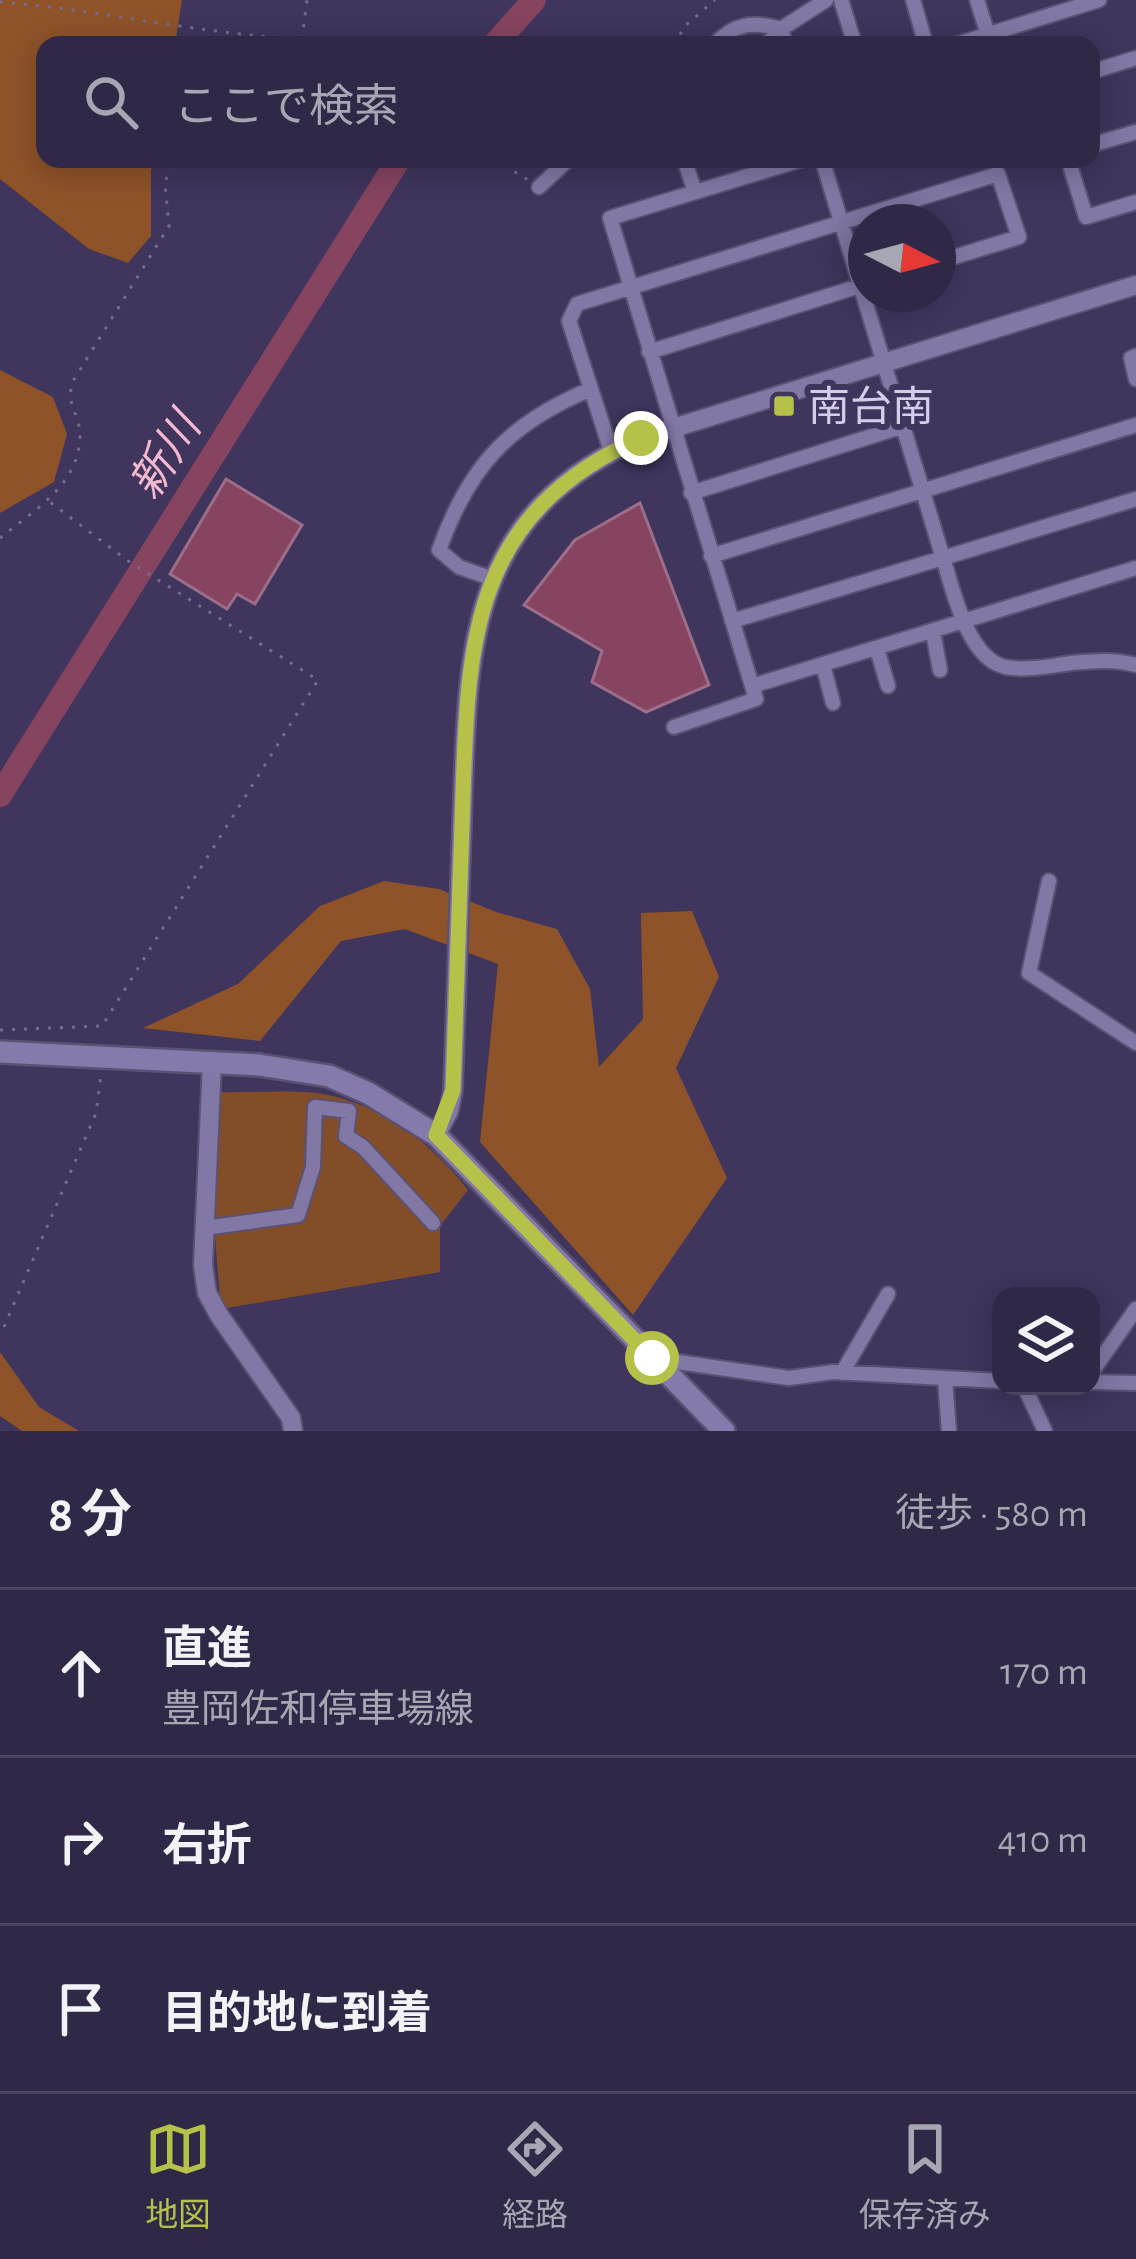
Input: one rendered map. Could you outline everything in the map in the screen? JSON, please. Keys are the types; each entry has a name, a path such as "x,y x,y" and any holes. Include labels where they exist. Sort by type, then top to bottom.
{"main road":[{"path":"0,1052 259,1065 328,1076 385,1102 436,1135 724,1431"}],"street":[{"path":"784,36 826,0"},
{"path":"841,0 852,36"},
{"path":"913,0 923,36"},
{"path":"977,0 988,34"},
{"path":"982,36 1053,7 1099,0"},
{"path":"723,36 734,26 759,23 781,36"},
{"path":"1100,69 1136,58"},
{"path":"1100,143 1136,132"},
{"path":"538,187 559,168"},
{"path":"687,168 695,192"},
{"path":"674,727 756,699 610,218 695,192 750,168"},
{"path":"825,168 848,236"},
{"path":"1071,168 1086,217 1136,202"},
{"path":"899,204 998,174 1019,237 956,256"},
{"path":"611,452 569,321 578,304 848,219"},
{"path":"436,1135 453,1090 467,684 478,617 508,548 553,492 611,452 671,427 1136,284"},
{"path":"649,352 848,290"},
{"path":"871,312 964,623 985,656 1000,667 1028,669 1118,660 1136,665"},
{"path":"1136,356 1131,358 1136,379"},
{"path":"493,579 458,567 439,550 454,509 509,435 544,408 591,388"},
{"path":"691,493 904,425"},
{"path":"711,556 1136,425"},
{"path":"732,621 1136,499"},
{"path":"752,686 1136,568"},
{"path":"933,632 940,670"},
{"path":"878,649 888,686"},
{"path":"824,665 833,703"},
{"path":"1048,880 1029,974 1136,1043"},
{"path":"212,1062 207,1293 291,1418 292,1431"},
{"path":"205,1228 298,1215 313,1167 315,1107 349,1111 346,1136 363,1147 433,1223"},
{"path":"842,1373 888,1294"},
{"path":"1100,1364 1136,1309"},
{"path":"652,1358 789,1378 842,1373 992,1381"},
{"path":"945,1379 950,1431"},
{"path":"1100,1379 1136,1383"},
{"path":"1028,1395 1045,1431"}],"path":[{"path":"302,36 307,0"},
{"path":"679,36 715,0"},
{"path":"0,2 266,36"},
{"path":"0,538 46,500 76,466 80,431 68,398 73,381 169,226 165,184 169,168"},
{"path":"508,168 538,187"},
{"path":"46,500 131,563 318,680 102,1026"},
{"path":"0,1030 102,1026"},
{"path":"102,1026 106,1038"},
{"path":"4,1327 96,1112 102,1068"}],"shaded area":[{"path":"0,0 182,0 176,36 36,36 36,168 152,168 151,236 128,263 89,249 0,179"},
{"path":"0,370 53,397 67,434 54,482 0,513"},
{"path":"226,479 302,525 255,604 237,594 227,609 170,574"},
{"path":"640,503 709,685 646,712 592,682 602,651 524,605 575,540"},
{"path":"384,881 439,889 557,929 590,989 599,1067 643,1019 641,913 692,911 719,977 676,1068 727,1178 633,1315 480,1142 498,964 405,929 341,941 260,1041 143,1028 238,984 320,906"},
{"path":"220,1092 298,1092 345,1099 385,1117 422,1142 468,1190 440,1226 440,1272 221,1309 215,1237"},
{"path":"0,1352 39,1407 79,1431 22,1431 0,1416"}],"waterway":[{"name":"新川","path":"502,36 534,0"},
{"name":"新川","path":"0,795 393,168"}],"place":[{"name":"南台南","path":"784,406"}],"route":[{"path":"641,438 580,470 553,492 508,548 478,617 467,684 453,1090 436,1135 652,1358"}]}
